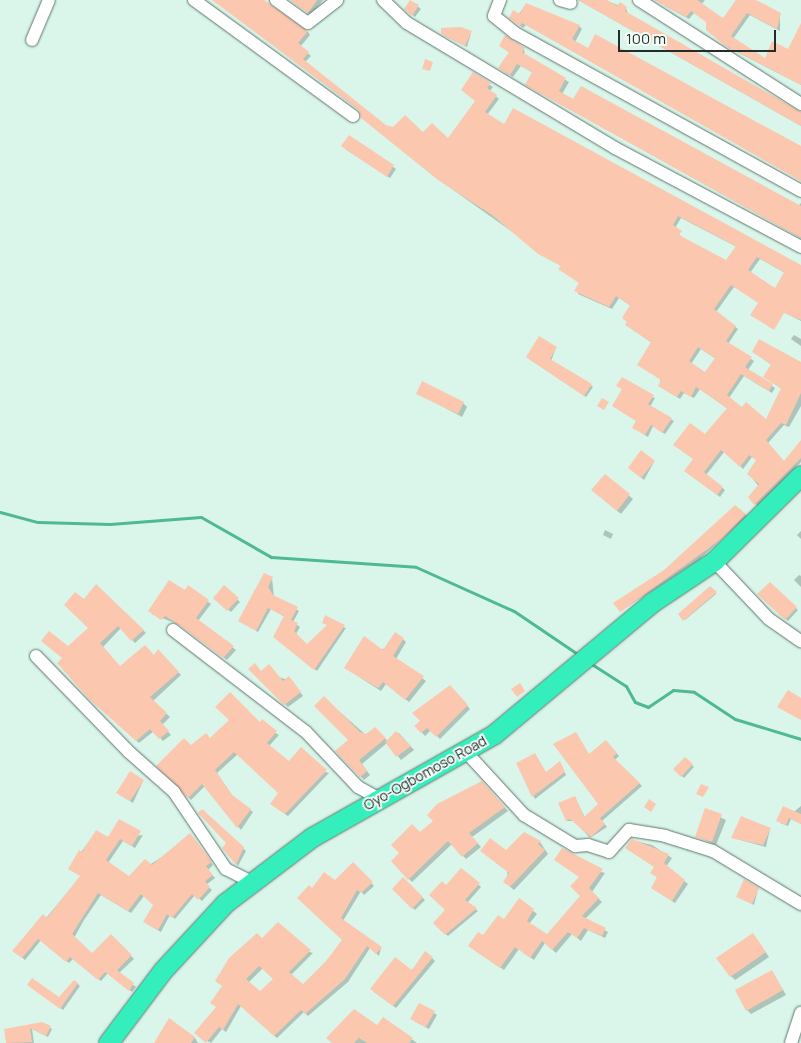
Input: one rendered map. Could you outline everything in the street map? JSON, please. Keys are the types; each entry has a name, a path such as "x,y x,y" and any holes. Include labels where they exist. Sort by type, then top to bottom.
{"highway":[{"name":"Oyo-Ogbomoso Road","path":"108,1043 195,933 252,882 312,837 466,752 527,708 651,604 714,561 801,475"}],"street":[{"path":"32,40 49,0"},
{"path":"194,0 353,116"},
{"path":"276,0 308,22 340,2"},
{"path":"383,0 407,23 565,118 801,247"},
{"path":"500,0 494,16 515,33 801,191"},
{"path":"639,0 801,104"},
{"path":"714,561 769,619 801,641"},
{"path":"173,630 306,732 358,787 380,799"},
{"path":"36,656 129,752 174,792 226,869 252,882"},
{"path":"466,752 524,815 575,846 588,844 609,852 629,830 665,836 713,851 801,904"},
{"path":"791,1043 801,1013"}],"building":[{"path":"212,0 264,0 308,31 298,43 309,52 303,59 386,125 393,127 405,115 423,132 432,123 448,138 475,101 461,90 473,72 491,83 487,88 497,95 485,112 504,124 513,108 801,265 801,320 784,313 774,330 750,315 758,303 731,285 714,309 736,326 726,341 752,357 745,367 773,384 769,391 741,374 727,395 742,407 746,402 766,419 781,388 763,377 771,364 752,352 759,339 801,362 801,393 786,425 781,423 766,440 784,461 801,440 801,458 754,505 748,497 759,484 747,474 756,460 749,455 740,467 721,450 704,472 723,487 717,495 684,471 693,459 673,445 690,423 705,434 727,408 696,387 691,397 681,391 677,397 658,386 661,380 637,365 651,342 625,325 627,322 622,318 630,305 616,296 609,307 574,291 579,283 558,269 561,266 538,254 492,215 438,180 361,118 358,109","holes":["678,216 736,246 726,260 679,235 682,231 673,225","757,257 784,272 775,288 748,270","698,347 715,358 705,372 689,361"]},
{"path":"290,0 317,0 308,13"},
{"path":"410,0 419,5 412,16 404,9"},
{"path":"578,0 607,0 617,6 620,2 627,7 625,11 801,112 801,126"},
{"path":"654,0 697,0 723,18 736,0 756,0 781,13 777,29 747,13 731,36 765,58 772,41 788,49 801,23 801,85 724,45 706,30 706,22 691,11 686,17"},
{"path":"526,3 580,25 572,39 588,48 595,34 801,146 801,181 522,23 520,26 509,18 513,10 520,14"},
{"path":"461,27 472,31 465,46 441,34 441,28"},
{"path":"505,35 525,48 522,52 566,78 559,91 573,99 581,86 801,206 801,238 525,85 532,72 517,64 510,75 498,68 509,52 499,46"},
{"path":"425,59 433,62 430,71 422,69"},
{"path":"349,135 394,165 387,177 341,146"},
{"path":"539,336 557,347 550,359 592,384 584,396 526,357"},
{"path":"622,377 654,395 648,404 672,418 662,433 651,425 645,435 632,428 636,421 612,406 622,389 616,386"},
{"path":"422,381 464,402 458,414 416,394"},
{"path":"602,398 609,402 604,410 597,406"},
{"path":"641,450 655,461 641,478 628,468"},
{"path":"605,474 630,494 617,511 591,490"},
{"path":"735,505 746,514 720,540 620,612 613,603 664,570"},
{"path":"264,573 273,577 268,587 273,595 298,607 291,620 298,623 294,631 307,644 327,625 322,623 325,615 345,625 314,670 273,637 284,616 268,608 256,631 238,621"},
{"path":"169,580 185,590 188,585 209,600 196,618 234,646 223,658 178,624 165,616 161,620 148,611"},
{"path":"770,582 797,607 785,620 757,594"},
{"path":"96,584 144,630 131,641 118,626 100,643 120,666 145,645 154,655 158,649 179,672 150,697 167,713 160,721 169,731 159,739 150,729 136,741 89,699 57,663 62,658 41,641 49,631 68,646 88,628 64,605 75,592 84,599"},
{"path":"224,585 239,598 227,611 213,598"},
{"path":"710,586 717,592 683,621 678,614"},
{"path":"395,632 404,638 393,656 424,676 405,700 383,682 378,688 344,668 364,636 383,650"},
{"path":"255,663 261,671 269,664 283,681 289,676 301,692 284,705 248,669"},
{"path":"520,683 525,691 517,697 511,689"},
{"path":"450,685 468,705 436,737 427,728 421,733 414,726 420,721 412,713"},
{"path":"788,690 801,698 801,720 777,707"},
{"path":"230,692 260,722 262,719 277,731 267,743 289,761 301,747 327,770 285,814 270,804 278,793 234,752 215,770 232,795 251,809 237,828 202,784 188,798 156,766 184,738 191,745 206,733 210,738 229,720 215,707"},
{"path":"324,696 360,732 366,734 375,727 386,738 359,760 367,771 360,777 335,751 348,740 314,706"},
{"path":"396,731 411,746 396,757 385,742"},
{"path":"576,732 589,754 606,740 617,753 613,757 640,783 600,818 605,824 591,837 570,819 566,821 558,803 575,796 584,817 598,804 553,744"},
{"path":"535,753 546,772 560,761 565,772 532,797 516,763"},
{"path":"685,757 693,764 681,777 673,769"},
{"path":"130,771 144,780 130,801 116,793"},
{"path":"482,781 505,807 469,833 478,843 462,857 448,841 408,880 391,861 399,853 391,845 412,824 420,832 433,821 427,815 437,804"},
{"path":"701,784 709,787 703,797 696,794"},
{"path":"649,799 656,804 651,812 644,807"},
{"path":"783,806 801,814 801,824 789,818 786,825 776,821"},
{"path":"705,808 722,814 712,842 695,837"},
{"path":"202,809 244,847 236,865 222,848 226,843 198,813"},
{"path":"741,816 771,828 763,845 731,838"},
{"path":"119,819 141,831 132,846 120,839 106,860 129,876 145,859 152,865 190,833 212,862 206,866 213,875 205,881 210,887 198,900 192,894 172,918 167,914 158,930 143,922 153,905 141,894 128,911 98,893 72,934 92,953 111,934 132,955 117,970 134,983 129,991 105,972 98,980 70,957 66,962 38,939 22,958 12,951 43,914 47,918 80,876 68,869 79,850 82,852 96,830 108,837"},
{"path":"524,832 541,841 538,844 545,850 510,887 503,882 509,873 480,851 490,838 506,850"},
{"path":"632,839 669,854 664,863 685,880 672,901 651,888 657,877 650,873 654,867 625,848"},
{"path":"562,848 603,869 589,888 599,898 582,916 606,928 602,936 584,928 577,938 568,932 552,950 542,941 530,958 515,947 500,968 468,946 478,932 483,935 498,915 504,919 519,898 534,909 527,921 547,934 580,896 570,886 579,877 554,860"},
{"path":"353,862 373,882 361,893 357,890 341,918 382,947 376,954 367,946 345,979 305,1014 301,1010 274,1036 238,1004 223,1030 219,1027 206,1043 194,1033 216,1007 210,1003 222,986 215,981 229,958 257,933 262,938 278,922 311,950 289,972 303,984 326,961 342,940 297,898 309,885 312,888 324,872 335,880","holes":["259,966 273,979 260,991 246,979"]},
{"path":"461,868 480,883 465,900 477,908 445,935 433,923 445,910 429,895 442,881 446,885"},
{"path":"403,877 423,897 412,909 392,889"},
{"path":"744,879 759,888 752,904 736,897"},
{"path":"753,933 766,952 730,977 716,958"},
{"path":"425,951 433,957 393,1006 370,989 395,957 412,970"},
{"path":"772,970 783,990 746,1011 735,990"},
{"path":"32,978 59,997 74,980 78,983 60,1009 27,985"},
{"path":"419,1003 435,1011 426,1027 410,1019"},
{"path":"354,1009 377,1025 383,1017 413,1038 409,1043 367,1043 359,1038 354,1043 332,1043 326,1038"},
{"path":"169,1018 195,1037 191,1043 154,1043"},
{"path":"42,1022 51,1026 46,1036 30,1028 32,1042 6,1043 4,1029"}],"waterway":[{"path":"0,512 38,522 110,524 201,517 271,557 416,567 514,611 579,655"},
{"path":"590,663 626,686 635,702 648,707 673,690 694,692 735,719 801,739"}]}
